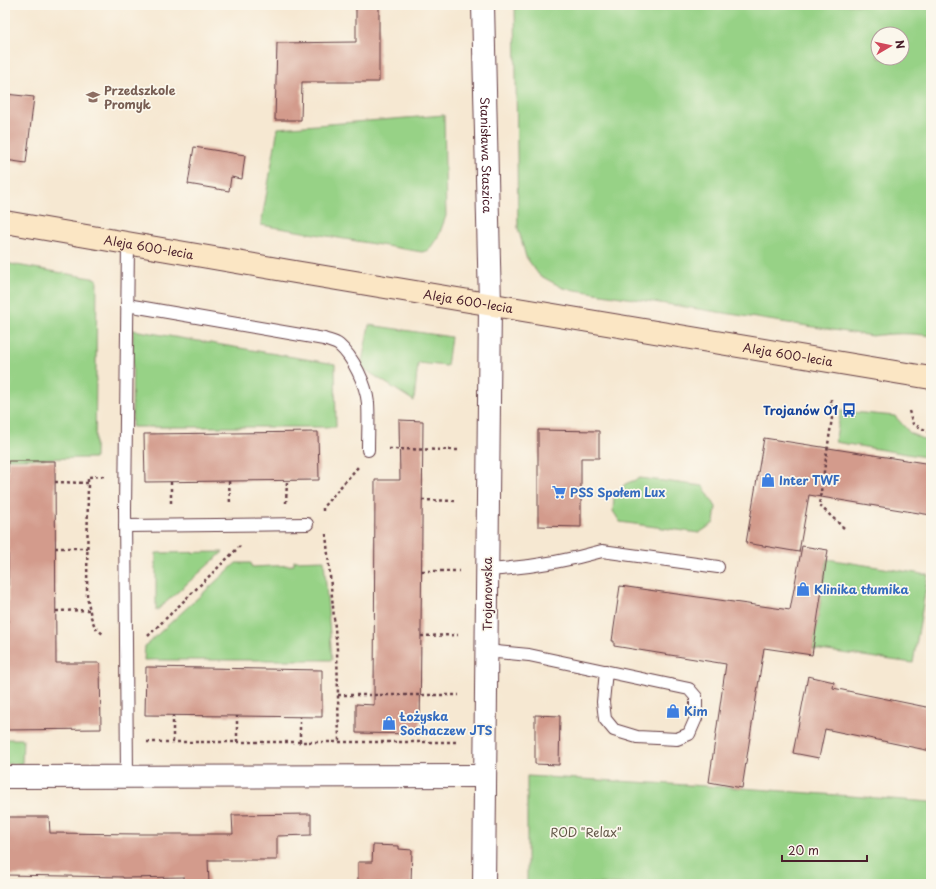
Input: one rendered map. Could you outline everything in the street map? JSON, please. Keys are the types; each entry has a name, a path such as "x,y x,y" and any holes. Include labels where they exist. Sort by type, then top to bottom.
{"main road":[{"name":"Aleja 600-lecia","path":"5,222 490,305 931,378"}],"street":[{"name":"Stanisława Staszica","path":"483,5 490,305"},
{"name":"Trojanowska","path":"484,884 490,305"},
{"path":"5,777 486,776"}],"lane":[{"path":"127,776 125,476 128,244"},
{"path":"127,305 324,338 337,344 349,354 360,376 368,401 368,450"},
{"path":"125,526 307,524"},
{"path":"487,570 507,569 586,556 602,551 718,567"},
{"path":"486,652 529,655 606,671 689,689 696,697 696,718 689,734 677,739 637,737 614,730 605,719 603,702 606,671"}],"path":[{"path":"831,400 832,418 818,506 844,528"},
{"path":"909,411 913,424 931,433"},
{"path":"324,515 323,507 362,462 368,450 458,450"},
{"path":"107,637 95,626 87,596 88,477 125,476"},
{"path":"230,481 230,508"},
{"path":"286,508 287,481"},
{"path":"55,482 88,483"},
{"path":"171,482 172,509"},
{"path":"422,500 458,501"},
{"path":"126,657 262,525"},
{"path":"325,531 337,650 338,742"},
{"path":"55,548 87,548"},
{"path":"422,571 459,571"},
{"path":"56,611 90,610"},
{"path":"422,636 458,635"},
{"path":"338,695 459,695"},
{"path":"173,715 173,742"},
{"path":"237,716 237,742"},
{"path":"300,717 300,742"},
{"path":"126,742 458,742"}],"green space":[{"path":"515,5 931,5 931,336 916,334 887,334 872,336 563,288 539,275 526,257 518,228"},
{"path":"444,115 446,216 439,235 429,250 422,252 261,225 278,128"},
{"path":"5,263 97,279 95,458 5,459"},
{"path":"369,325 451,337 447,366 418,363 414,401 361,367"},
{"path":"133,330 335,364 336,427 132,427"},
{"path":"841,411 895,416 910,433 931,443 931,458 835,442"},
{"path":"640,478 703,486 716,507 714,523 699,533 620,522 613,511 614,496 625,484"},
{"path":"223,552 156,611 156,553"},
{"path":"827,559 928,575 913,663 813,649"},
{"path":"324,560 332,660 144,660 145,646 236,563 251,563 252,567 294,565 294,561"},
{"path":"5,739 23,739 22,764 5,764"},
{"name":"ROD \"Relax\"","path":"527,776 742,788 931,802 931,884 527,884"}],"building":[{"path":"356,5 379,5 379,82 302,82 301,120 275,120 277,43 356,42"},
{"path":"5,94 34,97 26,163 5,160"},
{"path":"194,147 245,155 242,179 231,177 229,191 188,184"},
{"path":"399,420 423,421 420,734 356,733 356,704 374,705 375,480 400,480"},
{"name":"PSS Społem Lux","path":"538,430 599,431 599,458 581,458 581,527 538,526"},
{"path":"318,432 319,480 145,482 144,434"},
{"path":"764,438 931,464 931,515 809,495 799,552 746,543"},
{"path":"8,461 55,461 56,663 100,663 101,729 5,730 5,638 8,638"},
{"path":"802,546 828,550 812,655 764,648 742,788 709,782 726,664 614,646 614,641 612,641 620,586 790,610"},
{"path":"146,667 322,670 322,717 145,715"},
{"path":"808,676 834,682 833,688 931,708 931,751 825,729 819,758 793,753"},
{"path":"535,715 560,716 559,765 535,764"},
{"path":"311,814 311,835 277,836 277,860 208,860 209,884 184,884 184,877 123,878 5,875 6,817 49,817 50,833 233,834 232,815"},
{"path":"373,845 399,846 399,849 412,850 411,884 358,884 358,862 372,862"}],"place":[{"name":"Przedszkole Promyk","path":"93,97"},
{"name":"Trojanów 01","path":"849,410"},
{"name":"Inter TWF","path":"768,480"},
{"name":"PSS Społem Lux","path":"559,492"},
{"name":"Klinika tłumika","path":"803,589"},
{"name":"Kim","path":"673,711"},
{"name":"Łożyska Sochaczew JTS","path":"389,723"}]}
